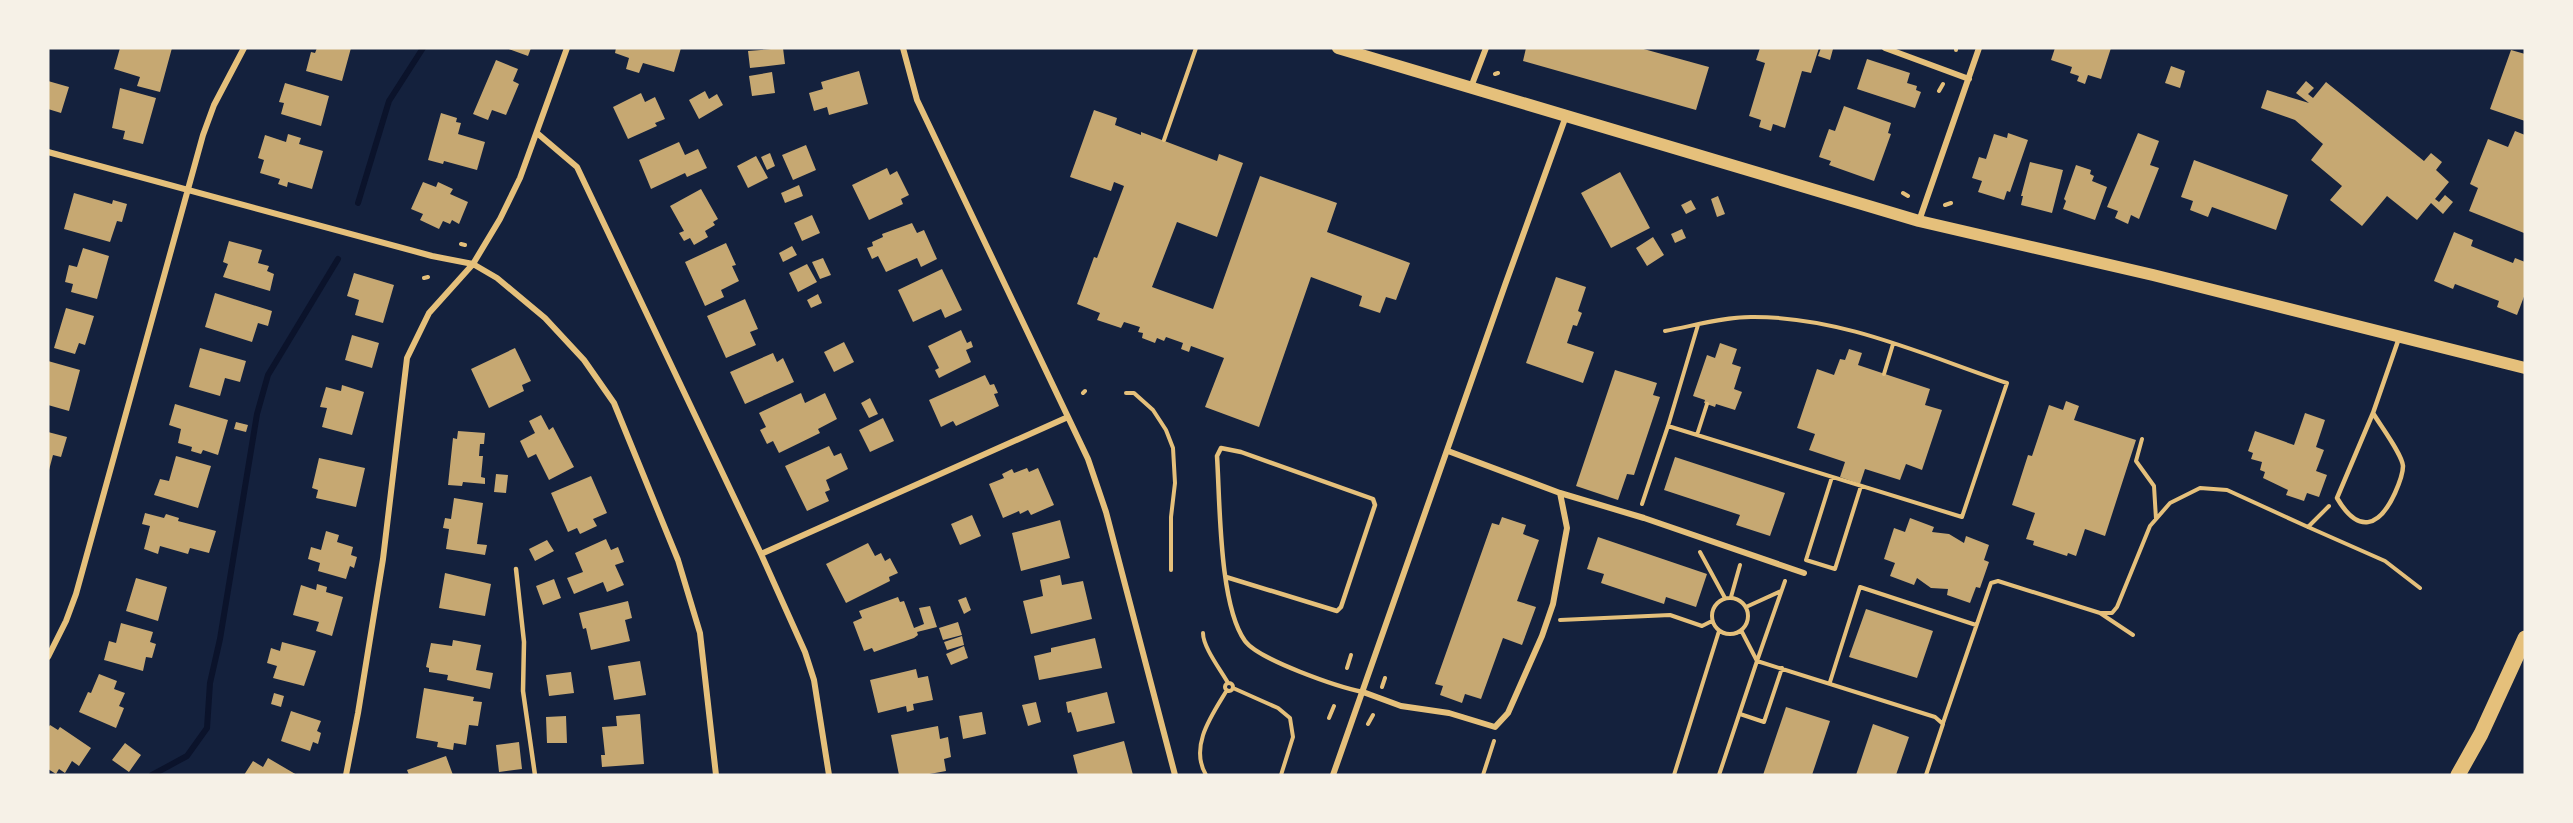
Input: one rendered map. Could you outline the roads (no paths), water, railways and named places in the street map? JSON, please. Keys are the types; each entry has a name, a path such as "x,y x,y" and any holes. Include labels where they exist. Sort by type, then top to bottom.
{"main road":[{"path":"1338,48 1919,221 2153,275 2525,368"},
{"path":"2458,775 2481,734 2525,638"}],"street":[{"path":"48,657 63,628 76,594 203,135 214,105 244,48"},
{"path":"346,775 383,559 407,358 429,313 473,264 505,208 537,134 567,48"},
{"path":"903,48 917,100 1088,459 1106,512 1175,775"},
{"path":"1471,87 1486,48"},
{"path":"1885,48 1969,79"},
{"path":"1919,221 1979,48"},
{"path":"1333,775 1566,116"},
{"path":"537,134 577,167 761,554 805,652 814,680 829,775"},
{"path":"48,152 432,256 473,264 497,279 545,318 584,360 614,403 678,560 700,633 716,775"},
{"path":"761,554 1068,417"},
{"path":"1448,451 1560,493 1638,516 1804,573"},
{"path":"1363,692 1401,706 1449,713 1495,727 1508,714 1547,620 1561,566 1567,528 1560,493"}],"lane":[{"path":"2373,413 2403,464 2399,484 2386,512 2377,520 2368,522 2355,519 2344,511 2337,498 2373,413 2400,336"},
{"path":"1226,577 1337,611 1341,607 1375,505 1372,499 1241,452 1221,448 1216,456 1226,577 1228,600 1246,642 1275,661 1341,687 1363,692"},
{"path":"516,569 524,642 524,691 535,775"}],"waterway":[{"path":"358,203 389,101 423,48"},
{"path":"152,775 187,756 207,728 210,683 220,639 257,414 268,375 338,259"}]}
